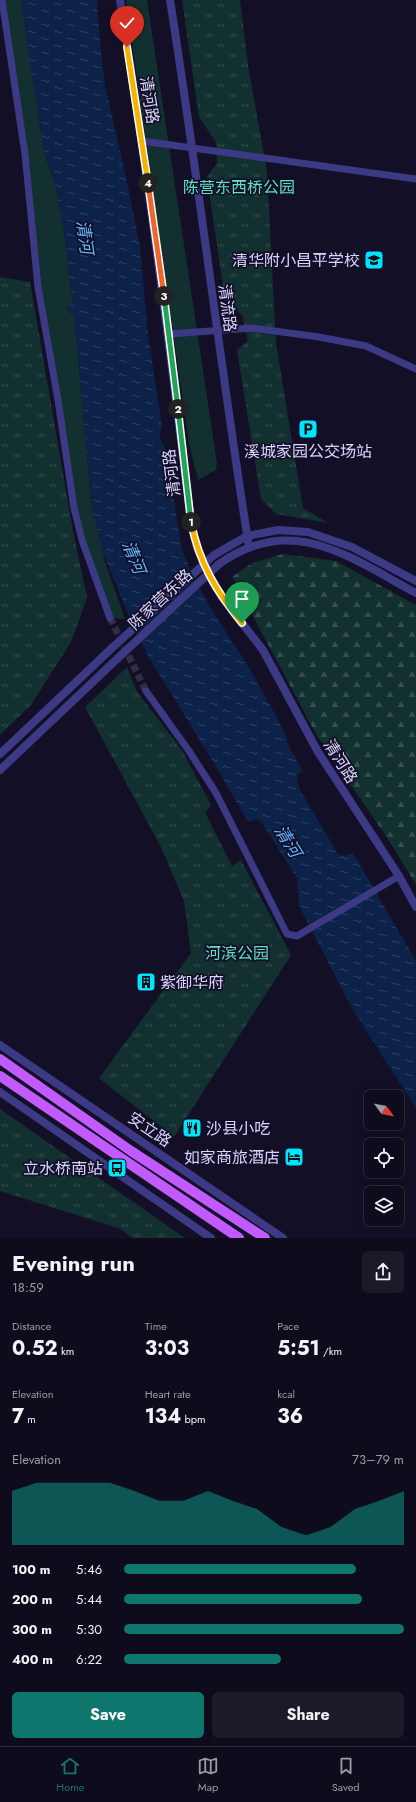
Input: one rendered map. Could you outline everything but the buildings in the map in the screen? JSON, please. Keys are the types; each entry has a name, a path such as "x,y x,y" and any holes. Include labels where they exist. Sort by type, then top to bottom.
{"main road":[{"name":"安立路","path":"0,1059 131,1151 265,1238"},
{"path":"0,1076 239,1238"}],"street":[{"path":"2,0 25,154 38,287 58,400 74,508 82,540 110,618"},
{"name":"清河路","path":"120,0 142,141 169,334 191,523 197,548 221,596 263,650 318,752 399,876 416,907"},
{"name":"清流路","path":"170,0 193,147 216,330 249,547"},
{"path":"142,141 416,179"},
{"path":"169,334 252,328 350,342 366,346 416,369"},
{"name":"陈家营东路","path":"0,754 214,554 247,536 278,530 308,532 352,547 416,581"},
{"name":"陈家营东路","path":"0,770 219,564 233,554 249,547 286,539 318,545 341,554 416,593"},
{"path":"146,691 216,793 287,934 296,936 399,876"},
{"name":"安立路","path":"0,1045 283,1238"},
{"path":"0,1092 211,1238"}],"green space":[{"path":"2,0 21,0 44,151 56,189 64,231 73,306 67,308 68,312 74,313 91,500 105,562 125,619 110,618 82,540 38,287 25,154"},
{"path":"126,0 147,0 217,463 216,470 198,480 189,444"},
{"name":"陈营东西桥公园","path":"182,0 240,0 248,65 267,172 276,343 303,508 328,523 276,514 261,499 237,350 248,341 242,315 225,300 207,177 217,163 216,142 199,117"},
{"path":"0,277 30,282 73,531 87,598 71,642 31,705 0,735"},
{"path":"283,554 336,561 416,605 416,885 388,839 317,736 232,577 252,563"},
{"name":"河滨公园","path":"127,667 137,692 182,750 211,805 205,813 232,866 241,860 291,955 174,1137 99,1078 191,953 184,901 161,847 85,707"},
{"path":"0,1109 185,1238 132,1238 121,1229 0,1191"}],"water":[{"name":"清河","path":"21,0 97,0 105,85 140,246 148,334 162,426 159,437 165,448 163,468 169,471 182,549 188,565 204,596 249,668 286,735 287,743 303,771 298,774 297,780 300,790 338,854 345,856 353,853 416,961 416,1108 353,1010 299,906 297,878 262,823 258,819 248,822 148,656 134,628 102,551 91,500 74,313 68,312 67,307 73,305 64,231 56,189 44,151"}],"tunnel":[{"path":"110,618 146,691"}],"place":[{"name":"清华附小昌平学校","path":"374,260"},
{"name":"溪城家园公交场站","path":"308,429"},
{"name":"紫御华府","path":"146,982"},
{"name":"沙县小吃","path":"192,1128"},
{"name":"如家商旅酒店","path":"294,1157"},
{"name":"立水桥南站","path":"117,1168"}],"route":[{"path":"127,47 142,141 169,334 191,523 197,548 213,583 242,623"}]}
